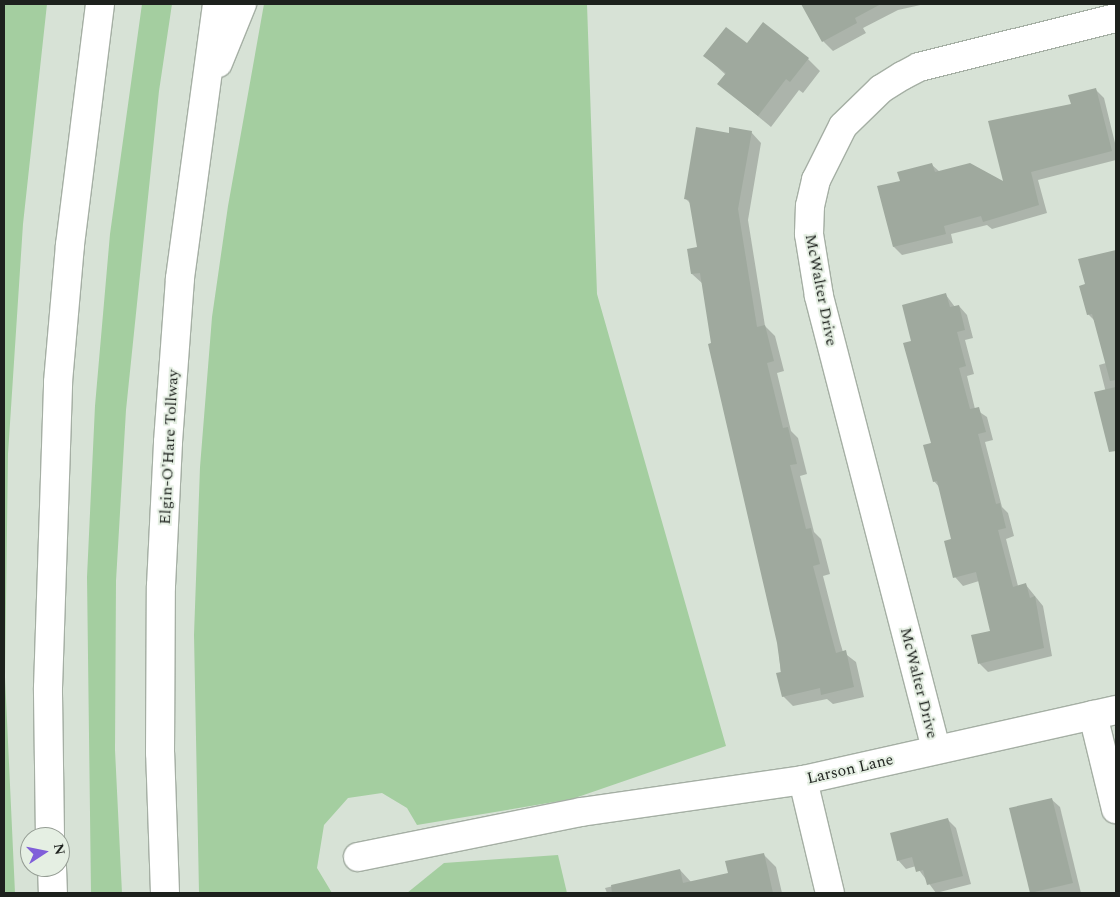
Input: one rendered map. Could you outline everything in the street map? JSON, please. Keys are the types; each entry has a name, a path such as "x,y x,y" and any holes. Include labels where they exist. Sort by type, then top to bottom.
{"main road":[{"path":"50,827 48,678 58,382 70,245 100,4"},
{"name":"Elgin-O'Hare Tollway","path":"165,893 160,753 161,586 168,442 180,278 201,106 217,4"},
{"path":"201,106 242,4"},
{"name":"McWalter Drive","path":"936,749 819,296 809,234 810,206 816,180 843,126 881,89 902,76 919,67 1116,18"},
{"path":"1105,712 1116,809"},
{"name":"Larson Lane","path":"358,857 581,812 803,780 1105,712"},
{"path":"803,780 830,893"},
{"path":"52,877 53,893"}],"green space":[{"path":"4,4 47,4 23,224 8,454 5,677 15,893 4,893"},
{"path":"142,4 172,4 159,91 126,410 116,581 115,750 122,893 91,893 87,577 95,406 110,234"},
{"path":"264,4 587,4 597,294 726,746 572,799 417,825 407,808 382,793 348,798 324,825 317,868 332,893 199,893 194,635 200,467 212,317 228,206"},
{"path":"558,855 567,893 407,893 444,863"}],"building":[{"path":"801,4 881,4 855,18 857,23 822,42"},
{"path":"763,22 809,58 790,82 786,79 758,116 717,84 726,73 703,56 726,27 747,43"},
{"path":"1096,88 1112,151 1031,172 1039,205 983,222 981,216 944,226 946,234 893,247 877,186 900,181 897,172 932,163 935,172 970,163 1003,181 988,121 1071,104 1068,95"},
{"path":"696,127 729,133 729,127 752,131 738,209 757,327 765,325 774,361 767,363 783,428 788,427 797,464 790,465 806,529 811,528 820,564 813,566 830,631 836,653 846,650 854,687 821,695 820,688 782,697 776,673 781,672 777,643 708,344 711,343 700,273 691,274 687,249 697,247 689,200 684,199"},
{"path":"1116,250 1116,380 1110,381 1092,314 1087,315 1079,286 1085,284 1078,259"},
{"path":"946,293 950,307 959,305 965,330 957,332 966,366 959,368 970,409 979,407 986,432 978,434 996,504 1000,503 1006,528 998,530 1013,587 1026,583 1030,598 1035,596 1044,648 978,664 971,635 990,631 976,572 953,578 944,541 951,539 937,481 933,482 923,445 931,443 903,343 911,341 902,305"},
{"path":"1116,387 1116,451 1109,452 1094,392"},
{"path":"1052,798 1073,883 1030,893 1009,808"},
{"path":"948,818 963,876 927,885 923,870 916,872 912,857 897,861 890,833"},
{"path":"764,853 773,893 612,893 611,885 680,869 683,883 728,873 725,861"}]}
